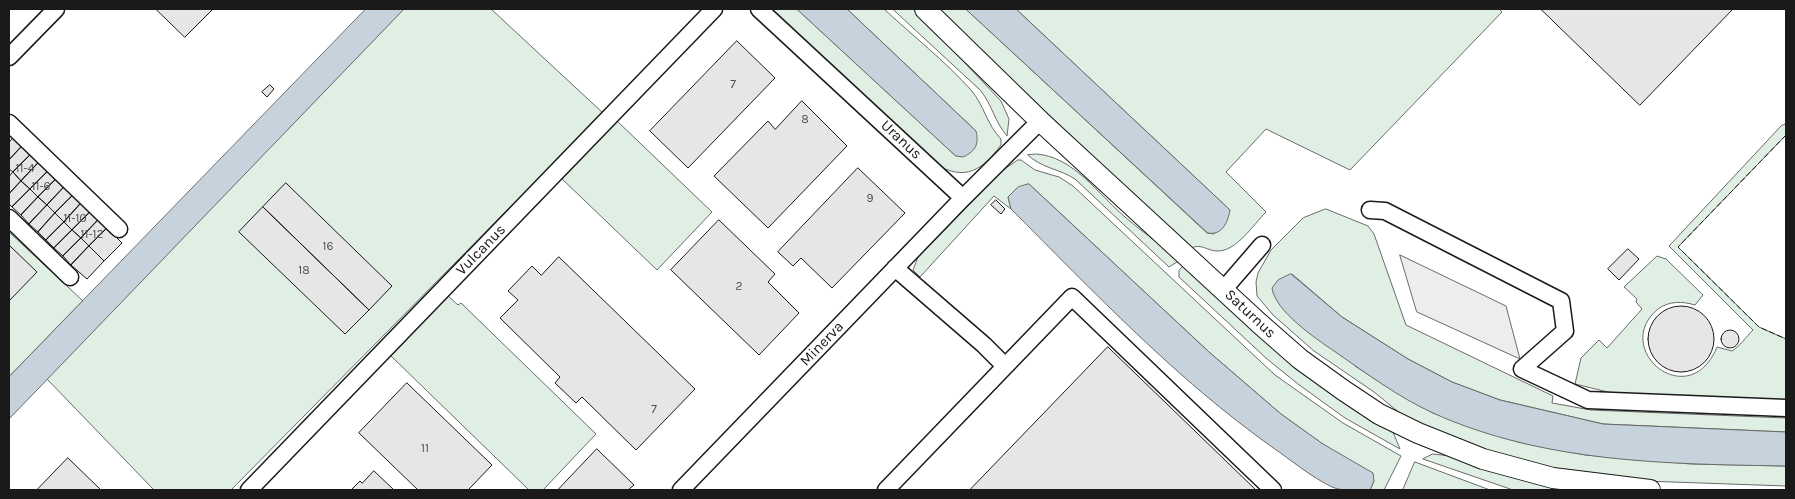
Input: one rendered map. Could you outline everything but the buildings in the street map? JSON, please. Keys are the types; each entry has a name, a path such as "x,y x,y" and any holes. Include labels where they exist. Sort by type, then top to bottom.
{"main road":[{"name":"Saturnus","path":"925,9 1040,120 1224,290 1307,364 1379,414 1418,433 1483,459 1527,472 1582,483 1650,490"}],"street":[{"path":"9,57 56,9"},
{"name":"Vulcanus","path":"248,490 714,9"},
{"name":"Uranus","path":"759,9 963,198"},
{"path":"963,198 1040,120"},
{"path":"9,123 119,229"},
{"name":"Minerva","path":"681,490 963,198"},
{"path":"1370,210 1385,211 1561,301 1565,331 1522,368 1588,400 1786,408"},
{"path":"9,218 70,277"},
{"path":"1224,290 1262,244"},
{"path":"895,268 984,345 1005,366"},
{"path":"886,490 1072,297 1273,490"}],"green space":[{"path":"404,9 491,9 603,113 231,490 154,490 47,379"},
{"path":"771,9 797,9 956,156 976,131 847,9 884,9 940,59 971,90 992,128 1001,139 1001,145 987,161 972,171 956,172 935,164"},
{"path":"893,9 914,9 1001,101 1009,119 1007,136 981,91"},
{"path":"937,9 966,9 1207,233 1214,234 1230,210 1016,9 1499,9 1502,12 1350,170 1266,129 1226,172 1266,212 1238,242 1224,250 1213,251 1198,246 1191,248"},
{"path":"616,120 712,212 657,270 560,177"},
{"path":"1786,124 1786,135 1678,247 1759,327 1786,339 1786,400 1616,394 1575,384 1581,358 1599,340 1607,348 1642,309 1636,302 1637,299 1624,287 1657,256 1666,259 1703,295 1695,305 1676,303 1662,306 1646,325 1643,341 1648,357 1659,368 1673,375 1689,375 1704,367 1717,347 1732,351 1753,330 1669,246 1781,126"},
{"path":"1036,154 1062,161 1073,169 1132,223 1180,260 1169,267 1075,179 1039,163 1028,155"},
{"path":"1018,160 1021,160 1035,170 1059,177 1073,186 1275,375 1343,423 1401,456 1384,490 1370,490 1374,481 1281,414 1209,352 1029,184 1008,197 1011,209 994,196 920,277 913,270 918,257 1002,171"},
{"path":"1326,209 1368,226 1374,234 1406,325 1553,396 1552,403 1591,410 1786,418 1786,432 1603,424 1500,400 1452,382 1408,359 1342,317 1292,274 1355,366 1386,386 1433,413 1518,442 1585,455 1691,464 1786,466 1786,486 1644,481 1577,475 1491,453 1406,418 1374,392 1314,351 1273,315 1257,296 1256,282 1258,273 1271,250 1303,218"},
{"path":"9,232 83,301 9,377"},
{"path":"1185,264 1393,432 1400,449 1345,418 1267,359 1179,277 1179,271"},
{"path":"447,295 458,305 461,303 596,434 543,490 529,490 390,355"},
{"path":"1433,454 1450,456 1579,490 1513,490 1423,459"},
{"path":"1415,462 1490,490 1403,490"}],"shaded area":[{"path":"366,9 404,9 9,419 9,377"},
{"path":"797,9 847,9 976,131 977,143 974,150 963,157 956,156"},
{"path":"966,9 1016,9 1230,210 1224,227 1217,232 1208,233"},
{"path":"1029,184 1209,352 1281,414 1323,444 1373,473 1374,481 1370,490 1341,490 1316,478 1237,421 1169,364 1011,209 1008,197 1018,187"},
{"path":"1400,255 1506,306 1520,359 1417,312"},
{"path":"1291,274 1342,317 1408,359 1452,382 1500,400 1603,424 1786,432 1786,466 1651,462 1606,457 1518,442 1475,430 1407,400 1358,368 1297,323 1280,306 1272,288 1278,280"}],"fence":[{"path":"1786,135 1678,247 1759,327 1786,339"}]}
